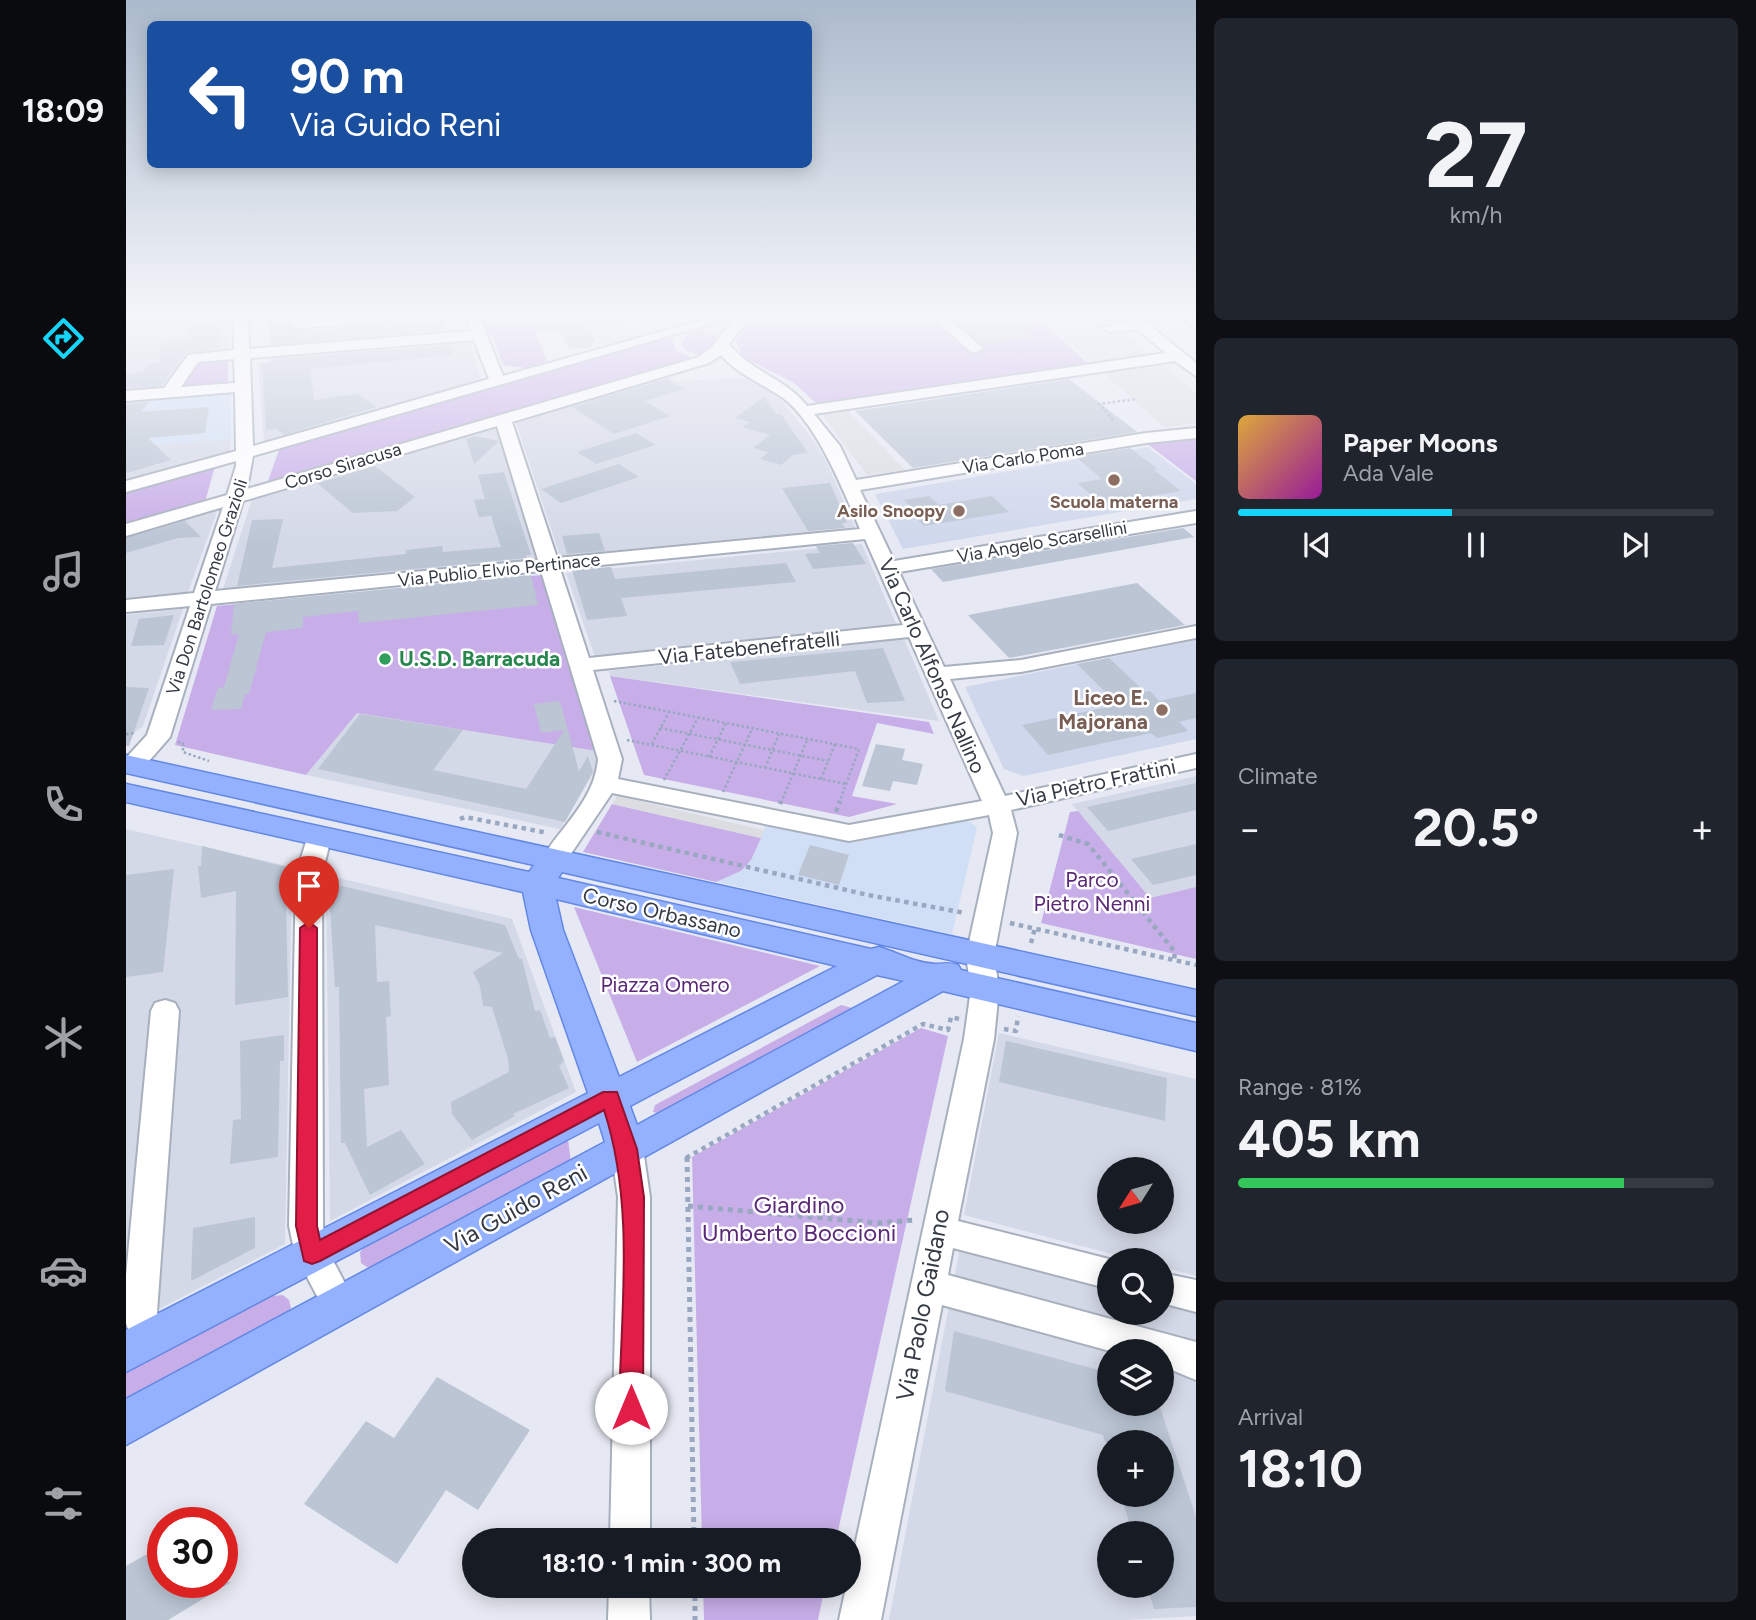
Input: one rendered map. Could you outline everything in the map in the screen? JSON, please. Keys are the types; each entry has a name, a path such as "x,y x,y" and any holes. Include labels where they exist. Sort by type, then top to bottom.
{"main road":[{"name":"Corso Orbassano","path":"129,783 318,838 546,871 938,978 982,973"},
{"name":"Corso Orbassano","path":"129,783 546,871 913,942 982,973 1024,982 1196,1003"},
{"path":"546,871 547,929 627,1149"},
{"path":"138,1346 913,942"},
{"name":"Via Guido Reni","path":"126,1423 938,978"},
{"name":"Corso Orbassano","path":"1024,982 1196,1038"}],"street":[{"path":"126,396 160,394"},
{"name":"Via Don Bartolomeo Grazioli","path":"129,783 158,737 236,498 245,466 244,394"},
{"name":"Corso Siracusa","path":"126,487 457,394"},
{"name":"Corso Siracusa","path":"126,530 588,394"},
{"name":"Via Carlo Alfonso Nallino","path":"787,394 805,411 831,446 1004,821 1005,833 988,918 982,973"},
{"path":"805,411 922,394"},
{"path":"503,418 611,767 604,784 577,828 546,871"},
{"name":"Via Carlo Poma","path":"851,486 1170,429 1196,433"},
{"path":"1188,518 1196,533"},
{"name":"Via Angelo Scarsellini","path":"887,568 1188,518"},
{"name":"Via Publio Elvio Pertinace","path":"126,606 872,533"},
{"name":"Via Fatebenefratelli","path":"581,665 916,630"},
{"path":"937,674 1021,666 1196,632"},
{"name":"Via Pietro Frattini","path":"996,806 1196,761"},
{"path":"604,784 849,833 996,806"},
{"path":"318,838 309,874 306,1226 312,1254 340,1306"},
{"name":"Via Paolo Gaidano","path":"860,1620 981,1023 982,973"},
{"path":"138,1346 164,1010"},
{"path":"627,1149 634,1197 630,1528"},
{"path":"941,1216 1097,1270"},
{"path":"927,1285 1194,1358 1196,1363"},
{"path":"1174,1291 1196,1296"},
{"path":"629,1598 629,1620"}],"path":[{"path":"1113,420 1099,404 1137,399"},
{"path":"614,701 859,749 834,817"},
{"path":"651,745 669,712"},
{"path":"664,782 698,718"},
{"path":"709,757 726,723"},
{"path":"660,728 828,761"},
{"path":"722,794 753,728"},
{"path":"765,768 780,733"},
{"path":"126,734 183,743 183,752 220,764"},
{"path":"779,806 807,739"},
{"path":"627,740 846,784"},
{"path":"821,779 835,744"},
{"path":"457,821 465,817 546,833 577,828 868,895 1035,928 1196,965"},
{"path":"1059,835 1088,844 1175,952 1174,960"},
{"path":"694,1528 686,1157 923,1024 948,1030 951,1017 1016,1031 1035,928"},
{"path":"687,1206 878,1223 914,1220 920,1195 941,1216"},
{"path":"695,1598 695,1620"}],"shaded area":[{"path":"231,394 231,439 126,447 126,401"},
{"path":"260,394 443,394 264,443"},
{"path":"604,394 774,394 810,435 826,461 855,527 560,556 515,420"},
{"path":"1127,394 1196,394 1196,423 1164,427"},
{"path":"847,410 905,470 867,475 822,414"},
{"path":"496,427 536,559 223,589 252,499"},
{"path":"231,439 230,452 126,481 126,447"},
{"path":"1148,447 1196,484 1196,499 903,549 875,494"},
{"path":"218,509 188,592 126,598 126,536"},
{"path":"862,544 896,624 595,657 566,573"},
{"path":"183,609 143,726 132,735 126,733 126,615"},
{"path":"904,639 939,721 610,676 609,671"},
{"path":"1196,640 1196,739 1024,776 1004,769 965,687"},
{"path":"357,712 597,751 600,762 560,829 306,775"},
{"path":"1196,776 1196,887 1150,898 1072,804"},
{"path":"617,796 764,830 761,838 612,804"},
{"path":"958,819 971,822 977,828 952,934 716,882 741,871 751,860 767,823 854,843"},
{"path":"126,829 292,867 285,1244 126,1326"},
{"path":"326,875 512,919 576,1092 330,1221"},
{"path":"999,1033 1196,1079 1196,1276 1174,1270 1174,1248 1097,1250 964,1215"},
{"path":"960,1248 1097,1285 1097,1325 1174,1325 1174,1304 1196,1310 1196,1616 1127,1620 889,1620"}],"green space":[{"path":"470,394 576,394 267,484 280,447"},
{"path":"805,394 911,394 820,407"},
{"path":"1196,438 1196,481 1146,443"},
{"path":"215,466 205,502 126,526 126,491"},
{"name":"U.S.D. Barracuda","path":"542,575 597,751 357,713 306,775 175,745 217,606"},
{"path":"610,676 929,722 934,734 877,723 852,796 897,804 849,817 644,775"},
{"path":"612,804 761,838 751,860 741,871 716,882 583,852"},
{"name":"Parco Pietro Nenni","path":"1078,811 1150,898 1196,887 1196,959 1041,923 1070,812"},
{"name":"Piazza Omero","path":"574,907 820,966 637,1062"},
{"path":"841,1005 856,1009 662,1114 653,1112 655,1105"},
{"name":"Giardino Umberto Boccioni","path":"921,1028 948,1036 839,1528 702,1528 692,1157"},
{"path":"568,1139 571,1163 370,1269 361,1263 360,1252 364,1248"},
{"path":"283,1295 289,1300 291,1308 283,1319 126,1404 126,1373 271,1296"},
{"path":"703,1598 823,1598 818,1620 704,1620"}],"building":[{"path":"264,394 313,394 314,400 358,394 376,407 284,435 276,429 266,430"},
{"path":"617,394 669,394 645,401 670,416 614,434 572,407"},
{"path":"971,394 1088,394 1137,432 913,468 855,411"},
{"path":"764,397 776,414 781,414 808,453 793,455 781,465 760,459 768,452 753,448 770,435 742,427 750,422 735,418"},
{"path":"149,402 141,412 209,407 205,433 148,438 171,460 126,473 126,404"},
{"path":"636,433 656,445 596,464 577,452"},
{"path":"475,436 499,441 474,464 466,439"},
{"name":"Scuola materna","path":"1130,448 1181,491 1102,504 1077,483 1102,479 1076,457"},
{"path":"619,464 639,477 561,503 541,489"},
{"path":"375,466 415,497 397,511 353,513 317,483"},
{"path":"504,472 531,555 526,555 527,558 237,586 252,520 283,519 272,568 406,554 406,550 442,546 443,552 501,547 491,516 479,517 474,500 485,499 478,475"},
{"path":"830,483 847,523 842,523 845,528 808,531 782,488"},
{"name":"Asilo Snoopy","path":"929,496 939,505 992,496 1009,512 924,526 908,510 913,509 904,500"},
{"path":"185,521 201,537 178,538 126,553 126,538"},
{"path":"1183,528 1194,537 943,582 931,569"},
{"path":"599,533 605,551 567,554 562,536"},
{"path":"853,543 866,564 813,569 805,554 820,553 816,546"},
{"path":"786,563 796,582 621,598 627,616 587,620 572,570 611,567 615,579"},
{"path":"531,575 538,605 359,623 358,611 303,617 303,628 266,632 249,694 245,694 241,709 211,710 218,688 224,687 239,634 231,635 234,604"},
{"path":"1137,583 1185,625 1009,658 968,615"},
{"path":"174,615 164,645 131,646 139,619"},
{"path":"883,648 905,701 867,703 855,671 740,684 730,662"},
{"name":"Liceo E. Majorana","path":"1109,658 1145,692 1150,691 1159,701 1196,693 1196,718 1179,722 1188,731 1157,738 1151,733 1048,755 1022,725 1118,705 1077,664"},
{"path":"126,687 149,688 129,746 126,746"},
{"path":"560,701 579,771 588,756 593,772 565,822 318,769 360,714 463,730 433,770 526,789 564,730 541,733 534,704"},
{"path":"876,744 905,749 902,760 923,764 917,785 893,781 890,791 862,786"},
{"path":"1196,783 1196,810 1108,831 1087,807"},
{"path":"1196,844 1196,875 1153,885 1131,859"},
{"path":"810,845 849,855 839,885 798,875"},
{"path":"202,846 286,867 284,887 289,888 286,902 288,997 235,1005 236,891 201,898 198,866 201,866"},
{"path":"174,869 163,972 126,977 126,875"},
{"path":"342,886 505,925 519,959 522,959 535,1011 540,1010 550,1038 555,1037 564,1061 559,1066 569,1088 513,1114 515,1116 472,1140 452,1114 451,1102 509,1072 508,1059 492,1007 483,1006 480,986 473,972 503,953 375,925 377,982 389,981 391,1016 386,1017 389,1085 364,1089 367,1147 401,1130 425,1164 370,1195 345,1143 341,1143 339,987 335,987 329,891"},
{"path":"284,1035 284,1061 280,1061 278,1157 230,1164 233,1120 241,1119 240,1041"},
{"path":"1006,1041 1167,1078 1165,1121 999,1082"},
{"path":"255,1217 255,1248 191,1281 193,1228"},
{"path":"954,1331 1097,1370 1097,1416 1163,1416 1168,1430 1097,1430 1097,1433 945,1391"},
{"path":"437,1377 530,1430 478,1510 446,1490 397,1564 304,1504 366,1421 394,1438"},
{"path":"1174,1450 1196,1517 1196,1607 1154,1609 1151,1598 1174,1598 1174,1521 1129,1521 1125,1507 1174,1507"},
{"path":"147,1554 147,1598 204,1598 168,1620 126,1620 126,1566"}],"place":[{"name":"Scuola materna","path":"1114,480"},
{"name":"Asilo Snoopy","path":"959,511"},
{"name":"U.S.D. Barracuda","path":"385,659"},
{"name":"Liceo E. Majorana","path":"1162,710"}],"route":[{"path":"309,928 306,1226 312,1254 610,1098 627,1149 634,1197 631,1408"}]}
